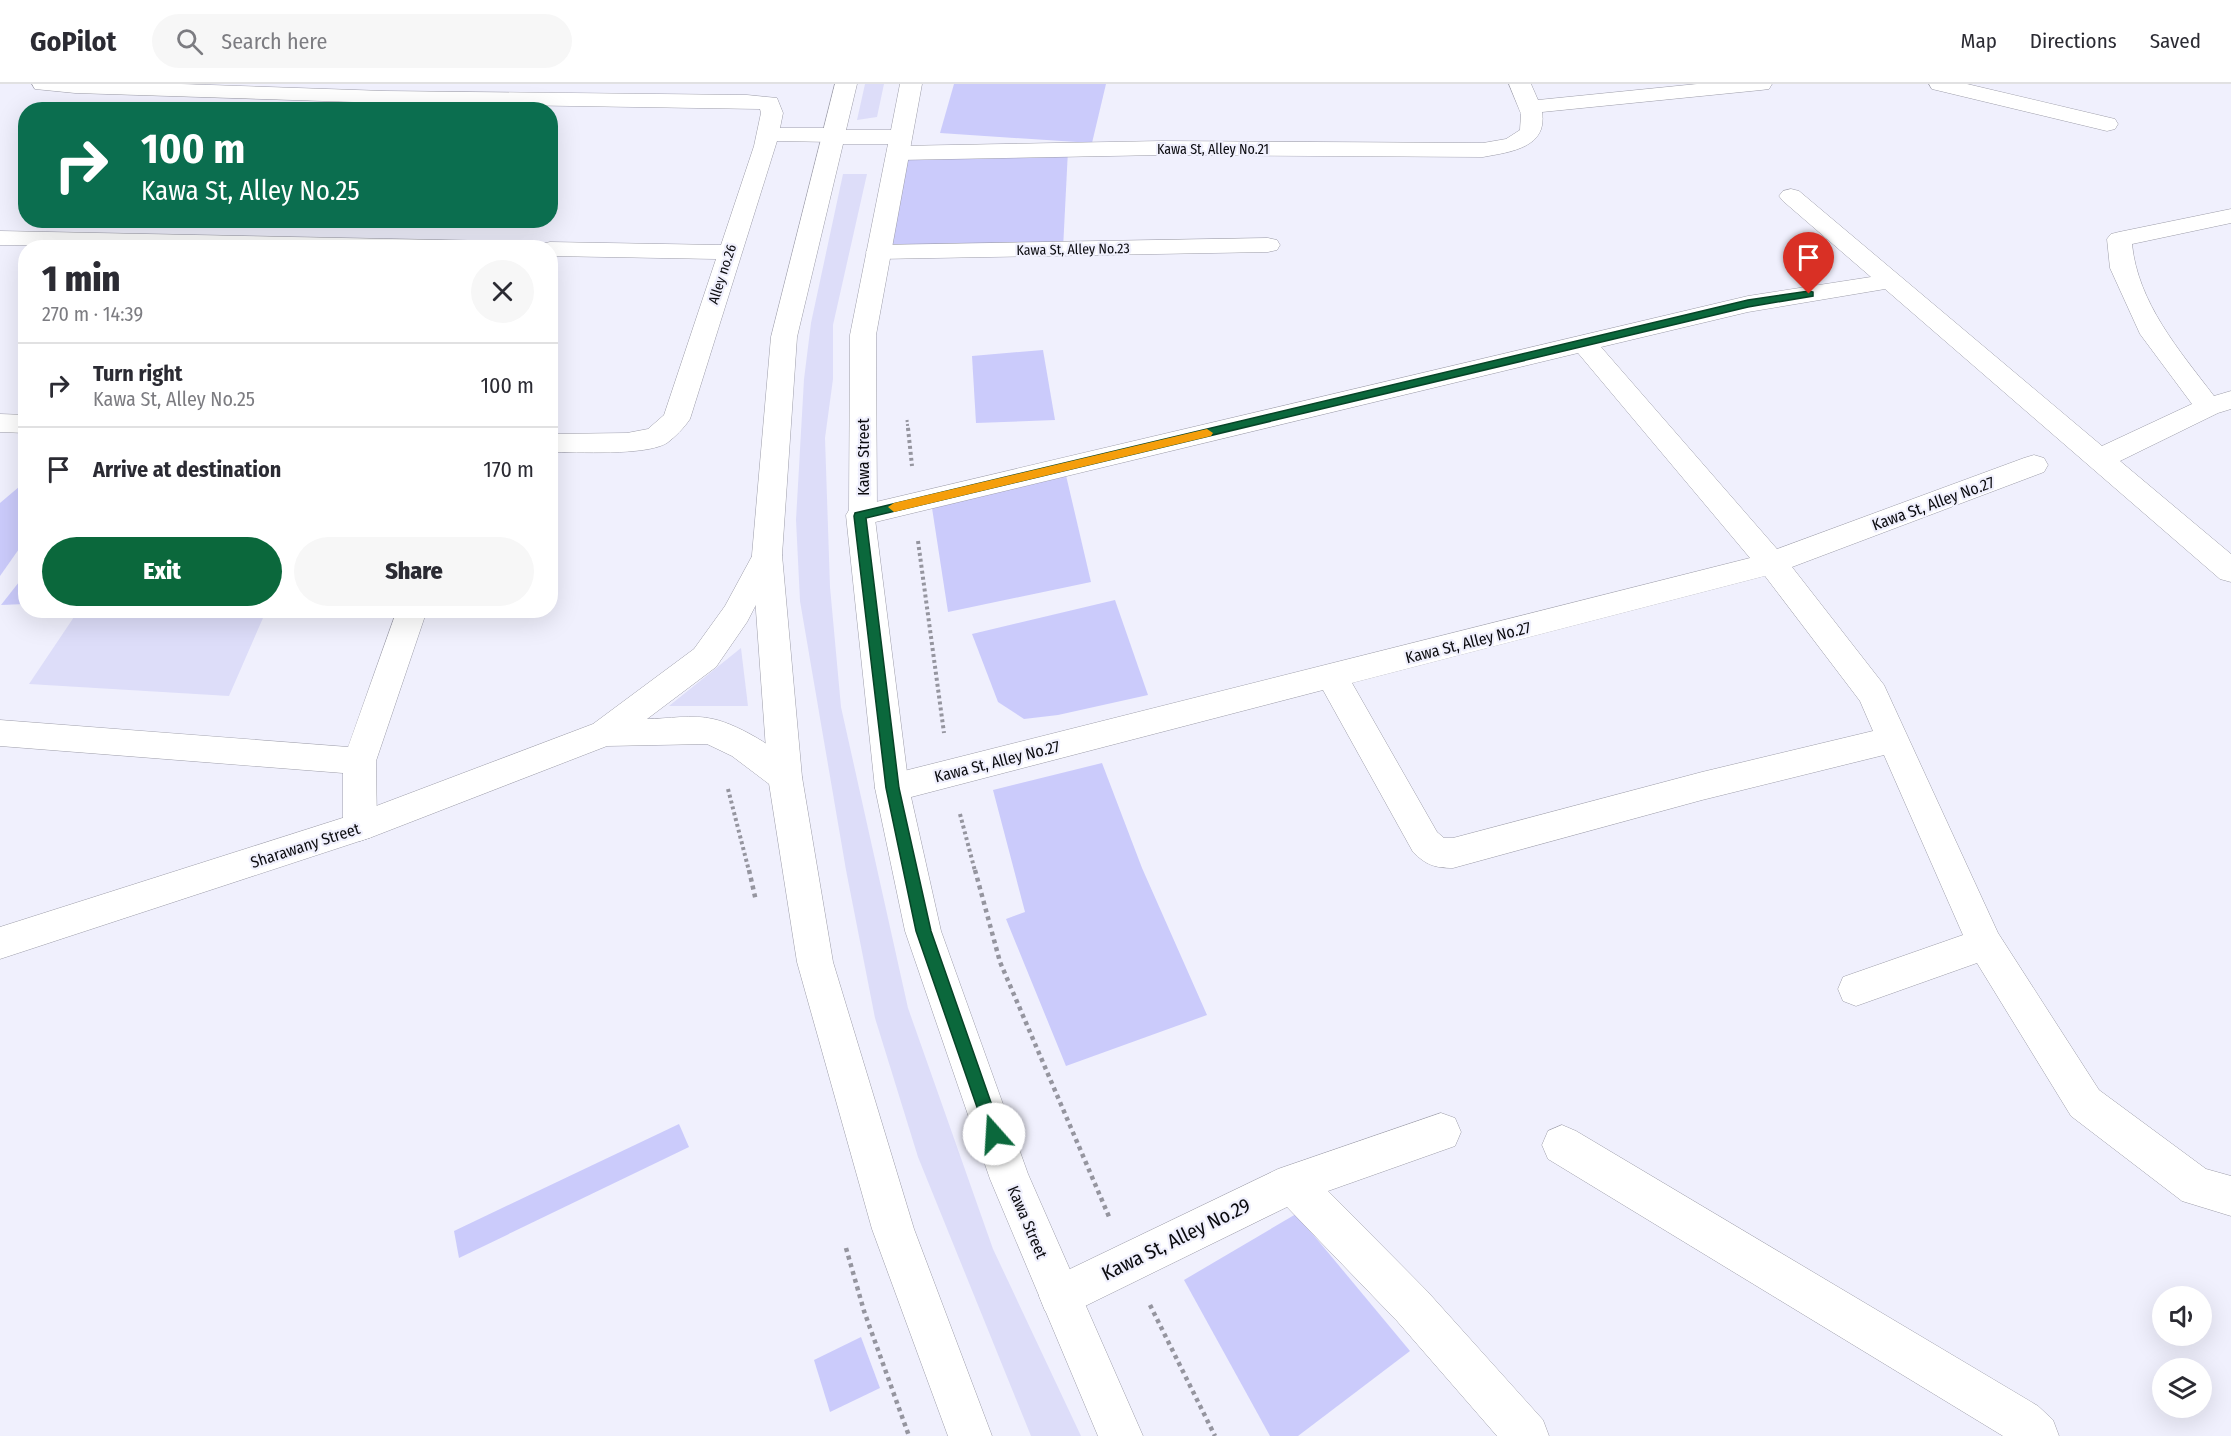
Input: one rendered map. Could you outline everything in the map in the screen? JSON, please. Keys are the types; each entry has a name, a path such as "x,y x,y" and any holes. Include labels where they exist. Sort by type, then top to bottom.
{"street":[{"path":"43,84 363,102"},
{"path":"846,84 784,337 767,555 785,777 815,962 893,1229 970,1436"},
{"name":"Kawa Street","path":"911,84 863,335 863,515 860,516 892,788 923,931 1010,1179 1121,1436"},
{"path":"1520,84 1532,107 1761,84"},
{"path":"1940,84 2107,124"},
{"path":"393,102 520,91"},
{"name":"Alley no.26","path":"520,91 747,101 769,103 772,112 676,419 656,437 627,442 558,443"},
{"name":"Kawa St, Alley No.21","path":"767,134 833,136 899,145 1467,151 1514,145 1527,138 1533,129 1532,107"},
{"path":"1791,196 2231,571"},
{"path":"2099,459 2219,403 2153,334 2122,268 2119,239 2231,216"},
{"path":"0,238 75,240"},
{"name":"Kawa St, Alley No.23","path":"878,252 1268,245"},
{"path":"558,249 729,252"},
{"path":"863,515 1748,304 1891,281"},
{"path":"1584,344 1772,563 1873,694 1985,944 2085,1103 2196,1187 2231,1196"},
{"path":"0,423 18,424"},
{"name":"Kawa St, Alley No.27","path":"892,788 1772,563 2034,465"},
{"path":"605,733 705,658 736,614 767,555"},
{"path":"360,827 359,761 409,618"},
{"path":"1332,677 1425,842 1437,853 1453,853 1702,786 1894,739"},
{"path":"605,733 711,731 744,747 785,777"},
{"path":"0,733 359,761"},
{"name":"Sharawany Street","path":"0,943 360,827 605,733"},
{"path":"1856,989 1985,944"},
{"name":"Kawa St, Alley No.29","path":"1060,1296 1292,1183 1441,1132"},
{"path":"1562,1145 2022,1422 2037,1436"},
{"path":"1292,1183 1412,1306 1527,1436"}],"shaded area":[{"path":"865,84 884,84 877,117 857,120"},
{"path":"843,174 867,174 833,325 833,379 825,438 830,587 841,707 908,1008 993,1249 1081,1436 1031,1436 918,1157 875,1018 846,870 800,601 796,520 804,379 811,323"},
{"path":"73,618 263,618 229,696 29,684"},
{"path":"741,648 748,706 669,706"}],"building":[{"path":"954,84 1106,84 1092,143 940,133"},
{"path":"1068,150 1063,249 882,249 898,153"},
{"path":"1043,350 1055,420 976,423 972,356"},
{"path":"1065,471 1091,582 948,612 930,495"},
{"path":"18,488 18,550 0,576 0,503"},
{"path":"18,583 18,604 1,605"},
{"path":"1115,600 1148,695 1058,715 1024,719 998,702 972,634"},
{"path":"1102,763 1142,868 1207,1015 1066,1066 1006,919 1025,912 993,790"},
{"path":"679,1124 689,1147 459,1258 454,1231"},
{"path":"1296,1214 1410,1351 1298,1436 1270,1436 1184,1280"},
{"path":"861,1337 880,1388 830,1412 814,1360"}],"slow traffic":[{"path":"894,507 1207,433"}],"route":[{"path":"994,1134 923,931 892,788 860,516 1748,304 1809,294"}]}
